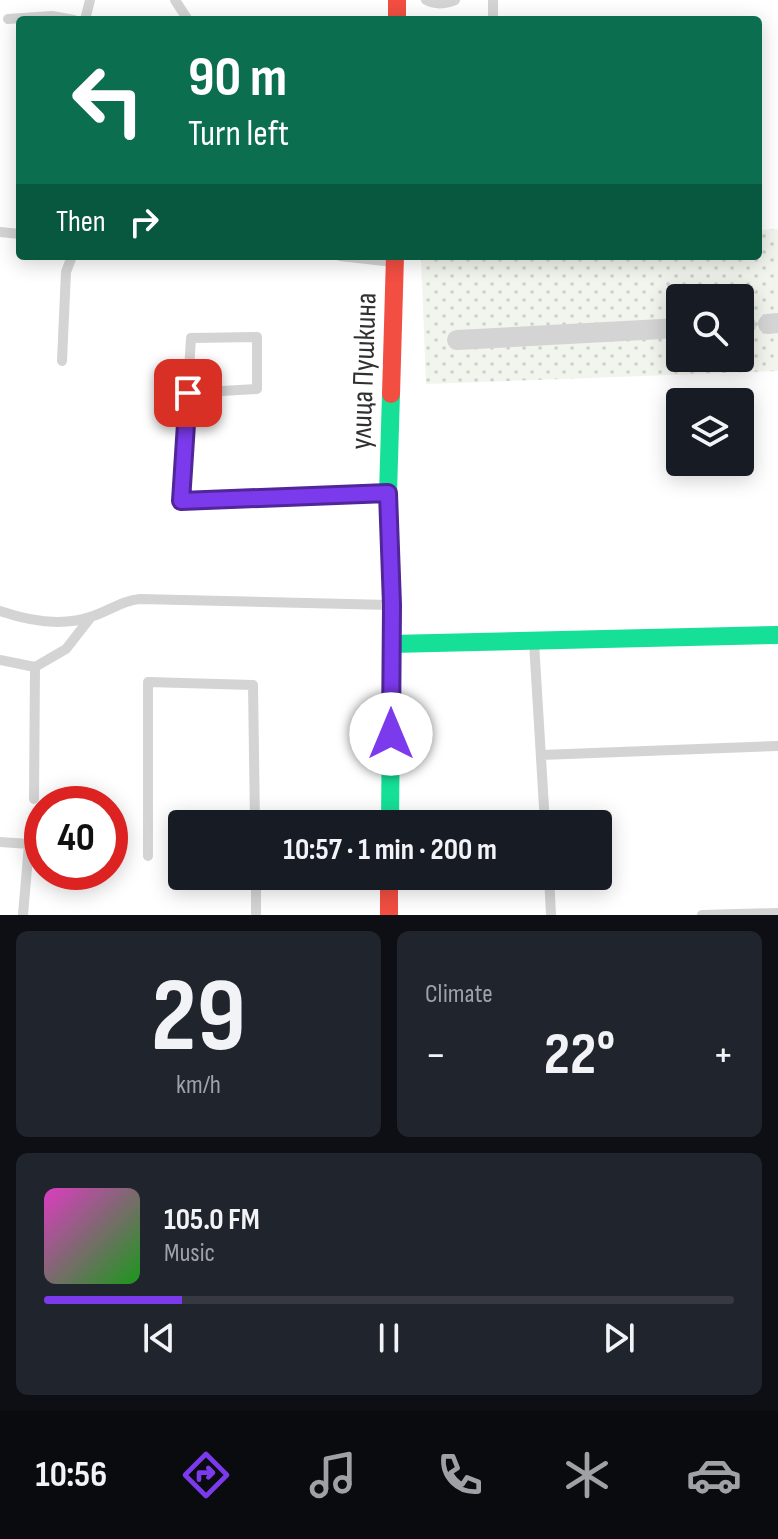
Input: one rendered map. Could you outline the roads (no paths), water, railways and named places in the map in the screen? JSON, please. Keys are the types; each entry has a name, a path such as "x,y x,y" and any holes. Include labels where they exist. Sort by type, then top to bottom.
{"street":[{"name":"улица Пушкина","path":"390,810 392,605 388,493 395,260"},
{"path":"457,340 666,329"},
{"path":"391,644 778,635"},
{"path":"389,890 389,915"}],"lane":[{"path":"426,0 432,3 455,0"},
{"path":"8,19 16,18"},
{"path":"62,361 66,272 70,260"},
{"path":"188,393 257,389 257,337 191,338 181,501 388,493"},
{"path":"0,611 43,622 91,617 130,600 140,599 392,605"},
{"path":"0,660 35,667 66,649 91,617"},
{"path":"533,641 544,810"},
{"path":"34,786 35,667"},
{"path":"148,856 148,682 253,685 255,810"},
{"path":"541,755 778,746"},
{"path":"0,842 29,844 23,915"},
{"path":"256,890 256,915"},
{"path":"550,890 551,915"},
{"path":"702,915 778,913"}]}
